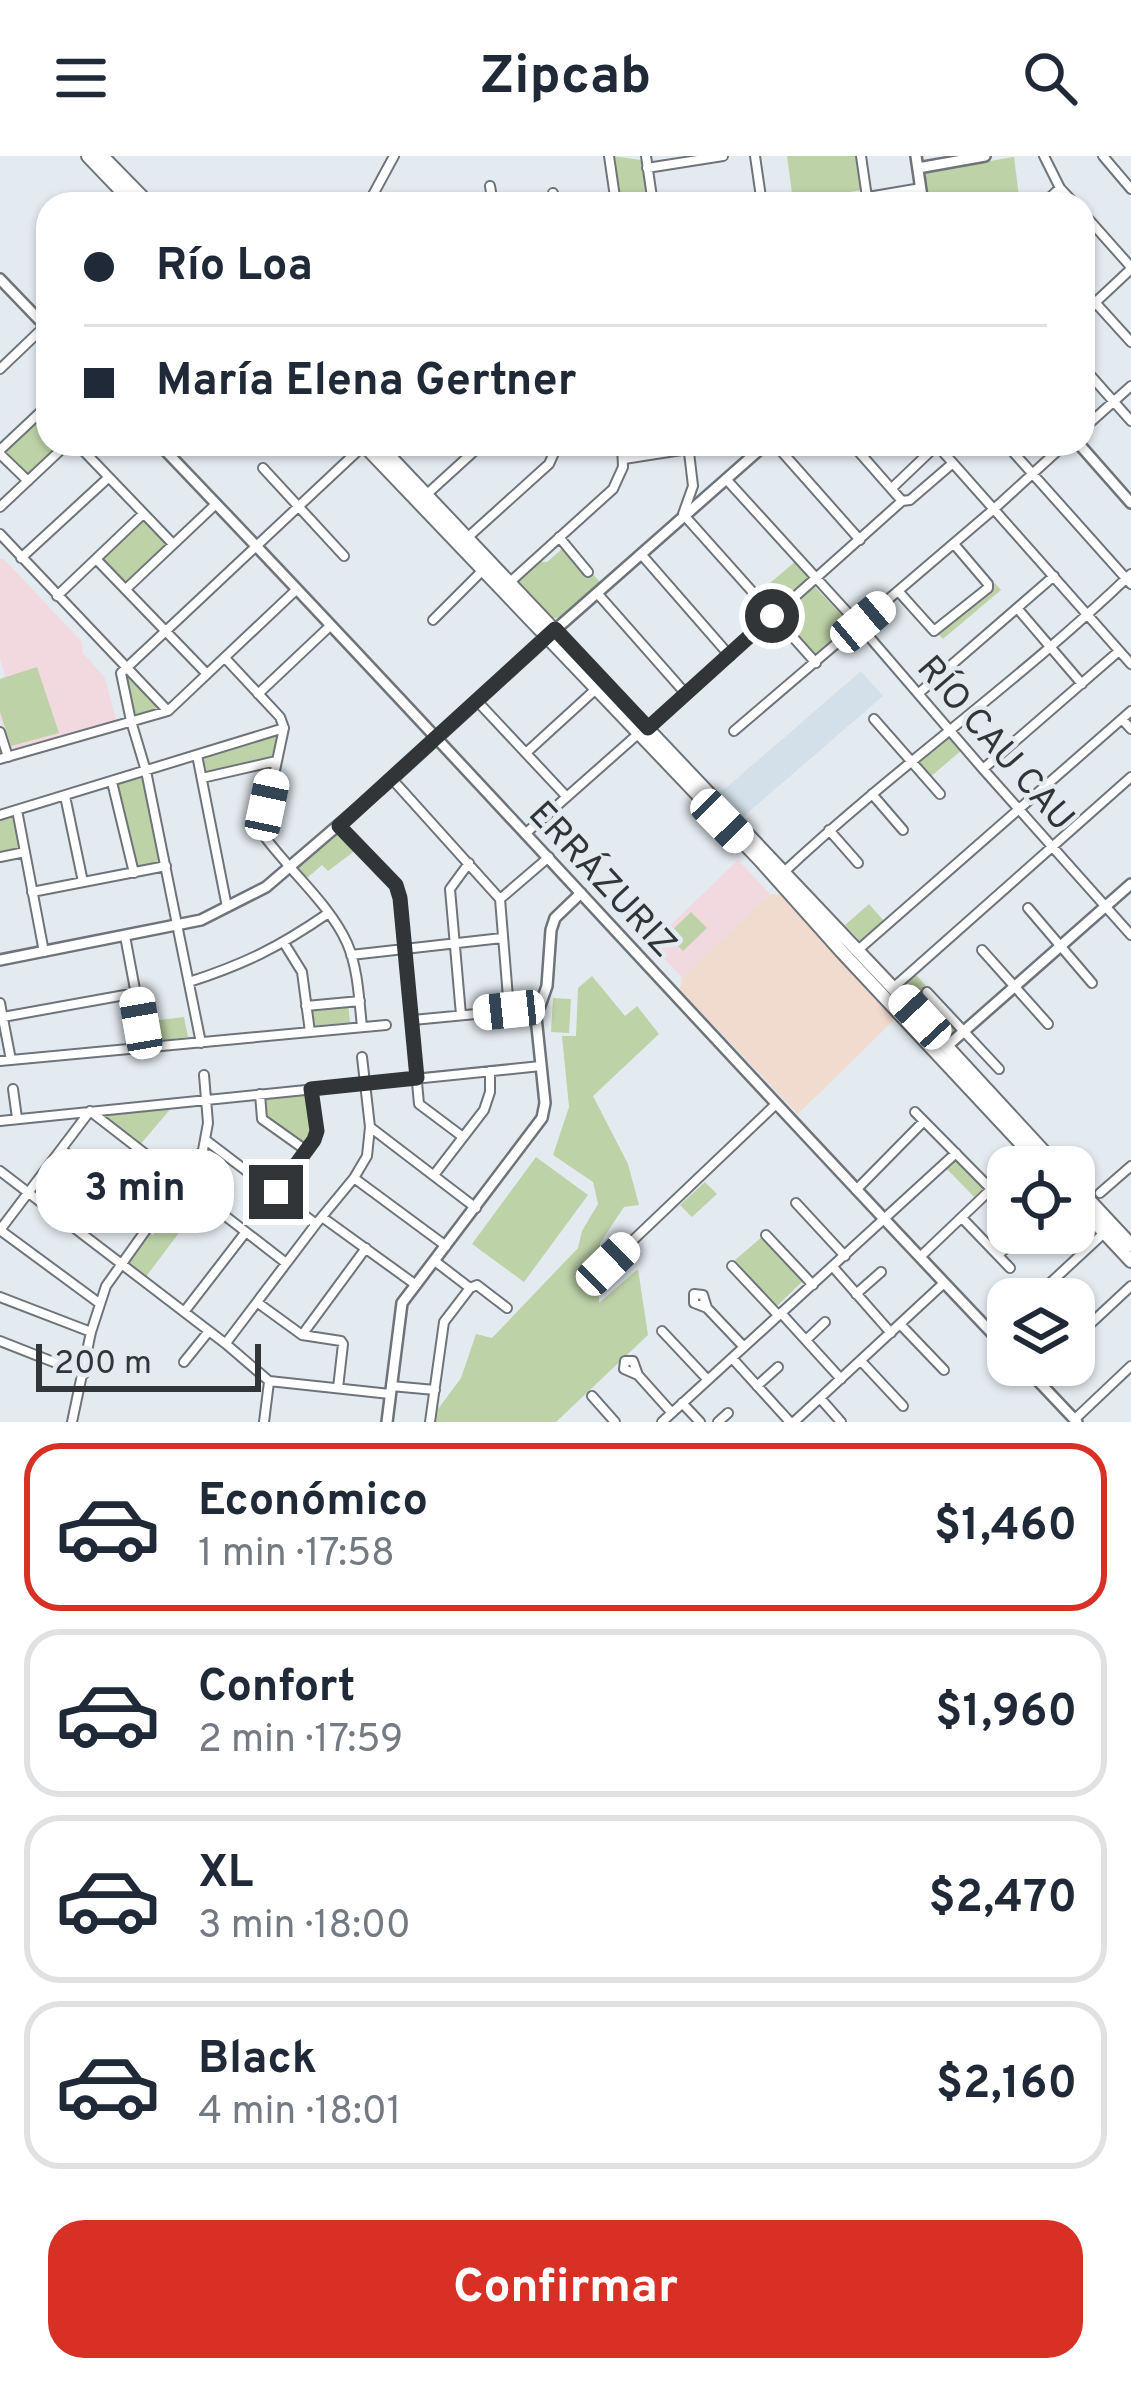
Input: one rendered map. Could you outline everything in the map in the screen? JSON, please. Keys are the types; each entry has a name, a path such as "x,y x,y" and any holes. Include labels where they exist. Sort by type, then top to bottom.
{"highway":[{"path":"88,156 122,192"},
{"path":"102,156 136,192"},
{"path":"374,456 483,570 551,633 872,984 1037,1146"},
{"path":"389,456 510,582 596,689 784,872 893,988 1024,1146"},
{"path":"872,984 893,988"},
{"path":"1095,1212 1131,1261"},
{"path":"1095,1218 1131,1245"}],"street":[{"path":"374,192 394,156"},
{"path":"609,156 614,192"},
{"path":"650,192 643,160 723,156"},
{"path":"755,156 760,192"},
{"path":"861,156 867,192"},
{"path":"922,192 917,162 986,156"},
{"path":"1044,156 1064,192"},
{"path":"1102,156 1131,189"},
{"path":"490,186 491,192"},
{"path":"905,192 921,188"},
{"path":"1056,192 1060,188"},
{"path":"1095,227 1131,268 1096,303 1131,342"},
{"path":"2,284 36,316"},
{"path":"0,369 36,337"},
{"path":"1095,381 1131,421"},
{"path":"1095,419 1131,386"},
{"path":"28,481 0,452 36,419"},
{"path":"0,507 54,456"},
{"path":"88,456 172,544"},
{"name":"ERRÁZURIZ","path":"171,456 987,1328"},
{"path":"200,1043 146,771 121,673 353,456"},
{"path":"426,495 469,456"},
{"path":"467,538 553,456"},
{"path":"510,582 613,489 622,473 624,456"},
{"path":"624,459 640,456"},
{"path":"683,514 693,485 689,456"},
{"path":"0,960 201,920 266,886 753,456"},
{"path":"777,456 860,540"},
{"path":"863,456 902,501"},
{"path":"892,488 925,456"},
{"path":"947,456 1131,664"},
{"path":"784,872 1129,579 1017,456"},
{"path":"734,730 1053,456"},
{"path":"1089,456 1131,503"},
{"path":"526,832 902,501 910,500 953,464"},
{"path":"262,468 344,556"},
{"path":"21,558 108,478"},
{"name":"RÍO CAU CAU","path":"726,479 1131,935"},
{"path":"125,589 216,503"},
{"path":"57,596 143,514"},
{"path":"683,514 816,663"},
{"path":"559,537 588,572"},
{"path":"2,539 168,711"},
{"path":"899,592 934,631 988,587 954,544"},
{"path":"640,554 730,656"},
{"path":"96,559 207,674"},
{"path":"434,620 483,570"},
{"path":"919,693 1054,577"},
{"path":"0,732 4,758 168,711 296,590"},
{"path":"597,593 686,694"},
{"path":"1017,608 1082,683"},
{"path":"258,694 330,626"},
{"path":"982,769 1119,651"},
{"path":"225,658 280,717 284,728 262,827 343,936 351,955 362,1027"},
{"path":"526,752 596,689"},
{"path":"476,701 566,796"},
{"path":"857,950 1131,711"},
{"path":"874,719 940,794"},
{"path":"1122,719 1131,730"},
{"path":"0,815 284,728"},
{"path":"197,754 227,909"},
{"path":"202,778 277,761"},
{"path":"893,988 1131,777"},
{"path":"392,779 500,899 509,1010"},
{"path":"112,782 134,873"},
{"path":"872,794 903,830"},
{"path":"65,796 83,882"},
{"path":"17,810 44,952"},
{"path":"339,826 396,885 419,1104 463,1137"},
{"path":"829,830 858,863"},
{"path":"0,857 25,852"},
{"path":"500,899 549,856"},
{"path":"461,1015 450,889 469,863"},
{"path":"32,892 166,866"},
{"path":"942,1051 1131,884"},
{"path":"387,1422 402,1303 542,1118 536,1016 547,986 555,918 581,893"},
{"path":"1028,908 1092,983"},
{"path":"189,982 239,966 327,914"},
{"path":"124,936 146,1048"},
{"path":"351,955 502,938"},
{"path":"284,943 302,972 310,1032"},
{"path":"982,950 1048,1024"},
{"path":"928,992 999,1069"},
{"path":"3,1017 136,993"},
{"path":"306,1006 359,1001"},
{"path":"0,1004 11,1060"},
{"path":"412,1020 539,1008"},
{"path":"0,1061 386,1024"},
{"path":"226,1343 368,1156 370,1126 362,1057"},
{"path":"0,1121 541,1066"},
{"path":"434,1175 484,1110 490,1071"},
{"path":"72,1422 106,1286 207,1141 204,1075"},
{"path":"13,1089 17,1118"},
{"path":"276,1192 317,1131 311,1089"},
{"path":"260,1094 262,1119 307,1151"},
{"path":"608,1264 775,1105"},
{"path":"90,1111 0,1230 99,1303"},
{"path":"90,1111 286,1263"},
{"path":"915,1112 987,1186"},
{"path":"856,1190 924,1121"},
{"path":"370,1126 476,1208"},
{"path":"207,1141 416,1285"},
{"path":"62,1150 154,1219"},
{"path":"662,1422 956,1153"},
{"path":"1100,1193 1131,1166"},
{"path":"0,1171 269,1381 435,1390"},
{"path":"354,1178 446,1246"},
{"path":"920,1257 987,1194"},
{"path":"796,1203 845,1256"},
{"path":"962,1217 1010,1268"},
{"path":"1056,1278 1107,1228"},
{"path":"184,1312 246,1232"},
{"path":"766,1235 813,1285"},
{"path":"302,1335 366,1248"},
{"path":"436,1262 470,1288"},
{"path":"732,1266 842,1379"},
{"path":"833,1267 891,1333"},
{"path":"856,1294 881,1272"},
{"path":"732,1358 792,1422 944,1283"},
{"path":"430,1422 444,1322 477,1285 507,1308"},
{"path":"1095,1319 1131,1286"},
{"path":"0,1297 91,1332"},
{"path":"258,1304 302,1335 341,1341 338,1388"},
{"path":"707,1308 744,1347"},
{"path":"806,1340 825,1322"},
{"path":"900,1324 944,1370"},
{"path":"184,1362 209,1331"},
{"path":"662,1331 708,1379"},
{"path":"0,1340 84,1374"},
{"path":"861,1361 903,1406"},
{"path":"1043,1386 1076,1421 1131,1366"},
{"path":"757,1385 778,1367"},
{"path":"638,1375 672,1413"},
{"path":"264,1422 269,1381"},
{"path":"592,1396 615,1422"},
{"path":"820,1398 842,1422"},
{"path":"682,1403 700,1422"},
{"path":"718,1422 728,1413"}],"shaded area":[{"path":"0,559 82,642 83,653 105,678 116,720 10,749 0,718 0,679 5,676 0,658"},
{"path":"861,671 883,696 743,817 720,793"},
{"path":"738,860 770,894 682,978 651,944"},
{"path":"770,894 781,895 896,1018 798,1114 680,990 682,978"}],"green space":[{"path":"612,156 641,160 647,192 617,192"},
{"path":"787,156 857,156 862,190 792,192"},
{"path":"1014,157 1018,192 928,192 925,172"},
{"path":"36,419 36,456 51,456 28,478 4,448"},
{"path":"143,518 169,543 126,584 100,559"},
{"path":"563,548 587,575 591,572 600,582 559,618 552,618 519,583 519,576"},
{"path":"796,561 811,579 773,612 757,594"},
{"path":"995,583 1001,590 943,639 936,632"},
{"path":"813,585 852,626 815,660 777,616"},
{"path":"37,667 59,733 11,746 0,712 0,679"},
{"path":"128,675 159,708 133,715 124,677"},
{"path":"280,731 273,760 204,776 200,756"},
{"path":"950,737 962,750 929,778 916,763"},
{"path":"144,775 160,862 135,867 116,783"},
{"path":"14,815 21,850 0,855 0,819"},
{"path":"338,830 356,850 328,871 322,865 306,879 296,867"},
{"path":"869,904 884,921 860,941 845,925"},
{"path":"691,912 707,928 683,951 667,935"},
{"path":"914,973 929,989 923,995 955,1029 949,1034 903,984"},
{"path":"592,976 625,1016 637,1006 659,1034 593,1096 628,1164 639,1205 624,1207 600,1243 599,1303 638,1269 648,1335 556,1422 436,1422 438,1409 461,1378 476,1334 492,1338 578,1248 598,1204 593,1182 553,1155 569,1107 562,1036 576,1036 578,988"},
{"path":"553,998 571,999 569,1033 551,1032"},
{"path":"348,1003 350,1022 313,1026 311,1007"},
{"path":"184,1017 188,1037 148,1042 143,1022"},
{"path":"311,1092 315,1130 303,1146 265,1116 263,1097"},
{"path":"173,1106 139,1146 100,1117 101,1113"},
{"path":"957,1156 985,1187 974,1197 945,1167"},
{"path":"536,1157 588,1195 524,1282 472,1244"},
{"path":"705,1182 717,1194 692,1217 680,1205"},
{"path":"175,1206 190,1218 145,1278 127,1258"},
{"path":"763,1236 804,1280 776,1307 735,1260"}],"route":[{"path":"276,1192 314,1140 311,1089 417,1078 396,885 339,826 555,629 648,728 772,616"}]}
